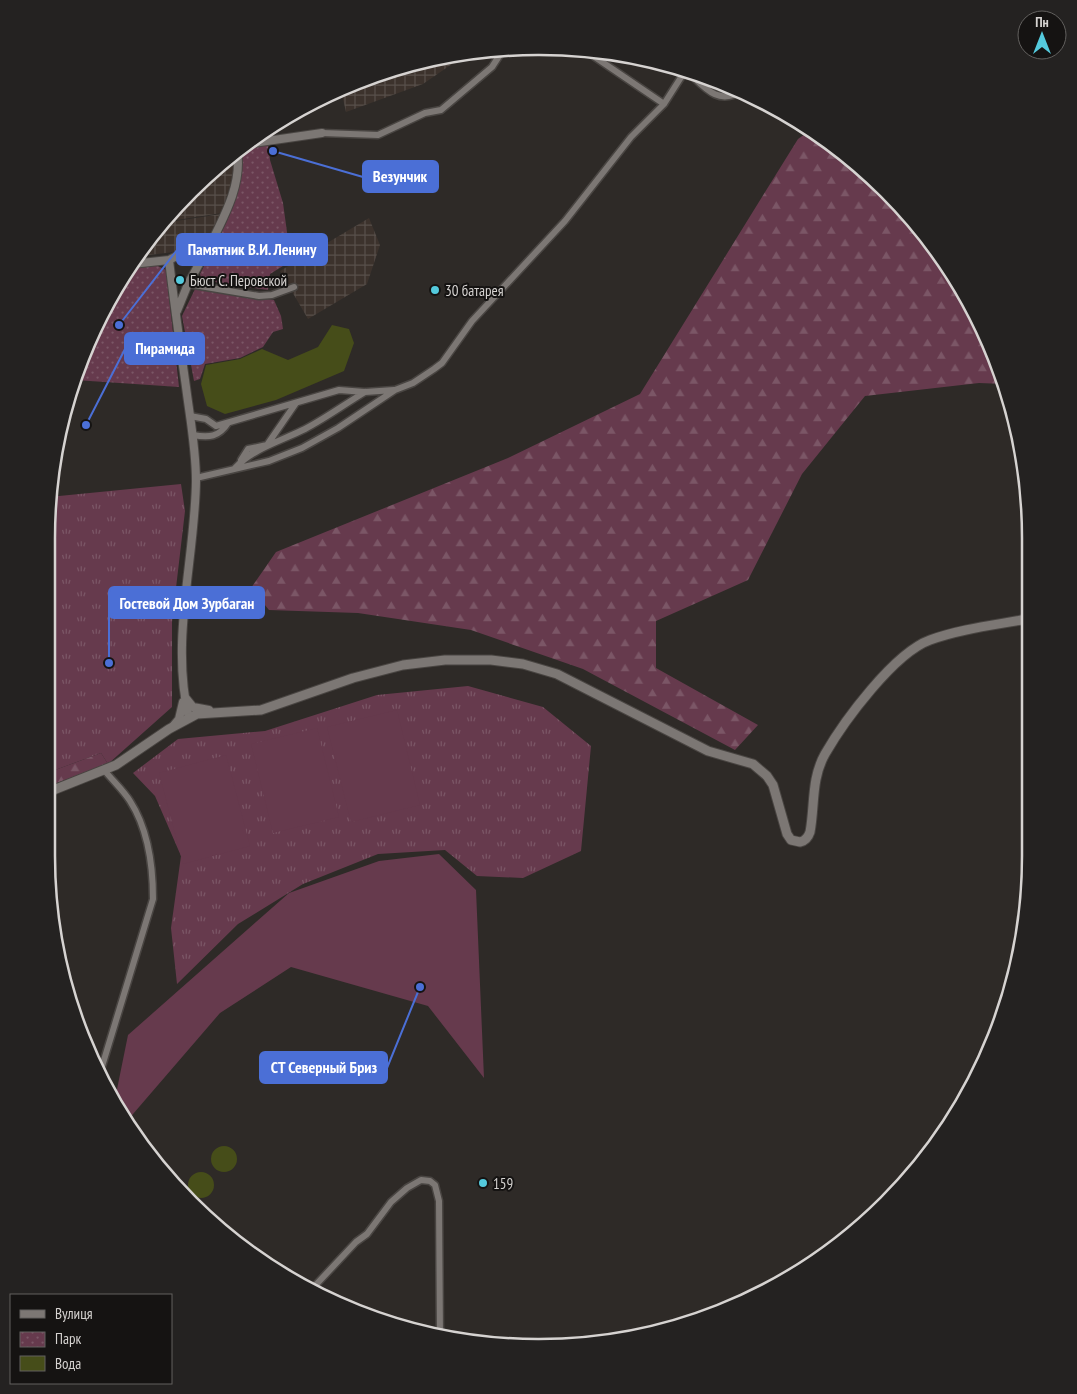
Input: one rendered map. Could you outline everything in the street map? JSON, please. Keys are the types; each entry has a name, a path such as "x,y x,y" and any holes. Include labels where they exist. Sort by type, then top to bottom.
{"main road":[{"path":"55,790 105,771 171,728 197,714 270,708 352,678 402,665 470,659 522,664 557,674 708,751 753,764 767,776 773,785 787,834 791,840 800,842 810,834 812,799 820,763 847,723 898,660 929,640 1022,620"}],"street":[{"path":"262,142 322,133 378,135 425,113 441,110 492,67 499,57"},
{"path":"597,59 664,104"},
{"path":"196,478 268,461 302,448 338,428 395,390 413,383 442,363 472,321 565,221 631,137 664,104 683,77"},
{"path":"699,83 713,95 733,96"},
{"path":"176,318 178,306 214,237 234,190 239,170 238,160"},
{"path":"141,263 169,260 214,237"},
{"path":"169,260 193,435 196,478 195,513 184,622 182,712 171,728"},
{"path":"188,284 259,296 272,296 294,287"},
{"path":"190,416 206,419 216,426 339,390 365,392 395,390"},
{"path":"234,469 248,449 267,445 305,429 365,392"},
{"path":"267,445 296,403"},
{"path":"193,435 209,438 223,432 228,423"},
{"path":"183,695 193,707 223,712"},
{"path":"183,695 189,718"},
{"path":"103,1064 153,899 154,869 130,801 105,771"},
{"path":"316,1284 356,1242 374,1227 391,1202 413,1184 421,1180 430,1181 435,1184 439,1201 440,1329"}],"shaded area":[{"path":"454,62 423,84 346,112 343,97 353,92 413,71"},
{"path":"234,163 235,169 222,213 175,220"},
{"path":"221,214 211,234 174,252 149,255 155,244 174,221"},
{"path":"369,218 380,245 367,284 308,319 280,271"}],"green space":[{"path":"804,134 807,136 857,175 902,220 922,244 941,270 972,325 996,384 979,383 865,396 802,474 748,580 656,621 656,668 758,725 735,750 583,669 471,630 358,613 269,610 251,588 276,552 508,458 640,394 798,139"},
{"path":"268,144 270,160 283,203 291,261 270,274 268,290 202,280 200,274 235,202 239,187 241,158 257,146"},
{"path":"156,265 166,270 179,387 82,380 105,325 138,267"},
{"path":"196,287 274,300 281,316 283,329 273,332 263,347 240,358 205,364 200,379 194,381 182,316"},
{"path":"181,484 185,511 172,622 172,707 108,764 101,753 55,770 55,538 57,496"},
{"path":"468,686 543,707 591,746 581,851 523,878 477,876 445,850 378,854 303,884 238,924 177,984 171,928 181,856 155,796 133,773 178,739 265,731 377,695"},
{"path":"397,710 420,805 351,822 327,727"},
{"path":"317,728 339,817 273,833 251,744"},
{"path":"101,753 108,764 55,784 55,770"},
{"path":"226,755 250,846 183,864 159,773"},
{"path":"439,854 476,890 484,1078 428,1006 291,967 220,1013 131,1116 117,1091 128,1035 289,893 379,861"}],"water":[{"path":"332,325 349,329 354,343 344,371 276,400 225,414 207,406 201,384 206,365 240,359 262,349 288,360 318,347"},
{"path":"224,1146 233,1150 237,1159 233,1168 224,1172 215,1168 211,1159 215,1150"},
{"path":"196,1173 206,1173 213,1180 213,1190 206,1197 197,1197 189,1188 189,1180"}],"place":[{"name":"Везунчик","path":"273,151"},
{"name":"Бюст С. Перовской","path":"180,280"},
{"name":"30 батарея","path":"435,290"},
{"name":"Памятник В.И. Ленину","path":"119,325"},
{"name":"Пирамида","path":"86,425"},
{"name":"Гостевой Дом Зурбаган","path":"109,663"},
{"name":"СТ Северный Бриз","path":"420,987"},
{"name":"159","path":"483,1183"}]}
